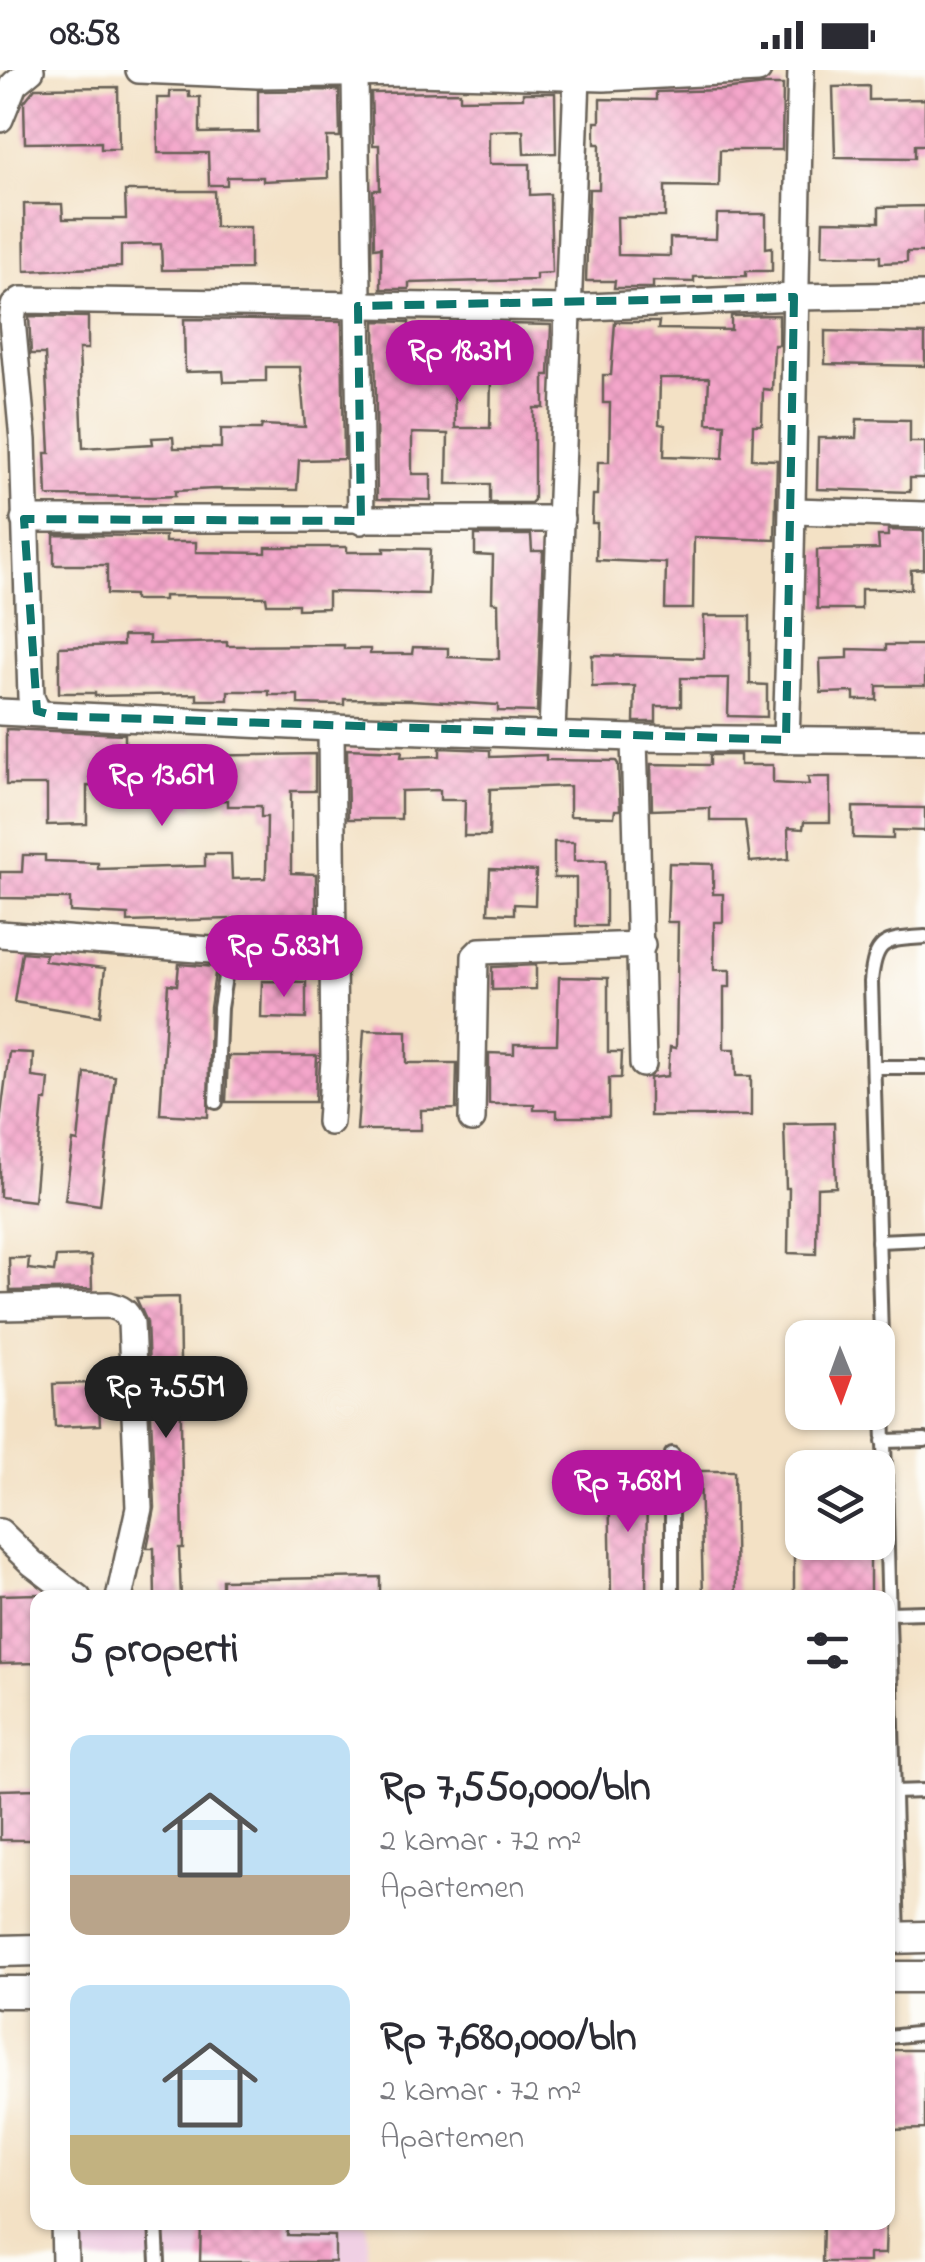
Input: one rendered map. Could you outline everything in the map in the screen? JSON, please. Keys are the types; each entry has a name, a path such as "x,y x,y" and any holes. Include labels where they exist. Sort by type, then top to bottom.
{"street":[{"path":"0,119 14,84 30,70"},
{"path":"139,70 577,77 758,70"},
{"path":"786,740 801,70"},
{"path":"355,76 361,521"},
{"path":"552,733 577,77"},
{"path":"37,712 31,698 22,440 12,314 16,302 28,298 569,308 794,296 925,295"},
{"path":"794,511 925,515"},
{"path":"24,519 561,519"},
{"path":"0,712 634,738 925,741"},
{"path":"330,1122 334,1060 331,728"},
{"path":"634,738 643,1064"},
{"path":"1,939 333,954"},
{"path":"472,1120 475,956 480,950 642,945"},
{"path":"0,1306 109,1305 128,1314 138,1508 121,1590"},
{"path":"0,1532 67,1590"},
{"path":"0,1951 30,1950"},
{"path":"895,1978 925,1977"},
{"path":"0,1992 30,1992"},
{"path":"64,2230 65,2262"}],"lane":[{"path":"887,1590 873,959 878,947 889,940 925,937"},
{"path":"216,1102 220,1008 229,952"},
{"path":"874,1067 925,1067"},
{"path":"878,1241 925,1239"},
{"path":"883,1441 925,1440"},
{"path":"672,1454 672,1590"},
{"path":"895,1613 925,1612"},
{"path":"895,1792 925,1791"},
{"path":"895,1821 903,1937"},
{"path":"895,2036 925,2033"},
{"path":"156,2230 158,2262"}],"highlighted area":[{"path":"794,297 786,740 55,716 37,711 24,519 361,521 358,306"}],"shaded area":[{"path":"71,2230 368,2230 368,2262 72,2262"}],"building":[{"path":"783,85 782,150 720,150 719,187 665,186 665,217 617,217 618,255 670,256 670,238 716,239 717,214 766,214 766,248 772,247 772,271 694,277 694,282 653,281 653,288 614,288 615,281 586,281 589,189 599,189 600,144 595,144 595,122 600,122 600,99 656,100 656,92"},
{"path":"869,86 869,100 925,99 925,145 915,145 915,158 835,157 833,87"},
{"path":"118,87 119,149 101,149 101,142 25,143 24,102 35,88"},
{"path":"339,90 340,137 327,137 328,178 263,181 263,177 227,177 227,185 209,185 208,153 158,153 157,98 170,98 170,91 189,91 189,97 200,97 200,133 258,132 258,91"},
{"path":"460,92 460,99 555,93 556,153 524,154 523,130 489,131 489,164 530,164 530,195 550,194 552,273 536,274 536,280 409,283 409,289 381,289 381,247 374,248 373,190 380,190 379,145 373,145 371,93"},
{"path":"125,191 214,191 215,227 250,227 250,269 162,270 161,244 121,245 121,267 25,271 24,204 62,204 63,219 126,219"},
{"path":"925,206 925,252 907,252 907,262 880,263 880,256 822,255 823,221 879,222 879,207"},
{"path":"779,315 772,390 763,389 762,425 753,425 752,459 777,460 775,540 694,537 693,609 665,609 666,563 596,560 593,495 597,495 598,462 609,462 610,403 603,403 603,375 611,375 615,322 659,322 658,329 731,330 731,316","holes":["660,378 709,378 707,423 725,424 723,458 664,456 665,425 659,424"]},
{"path":"29,316 88,317 88,349 79,349 83,448 153,444 152,438 173,437 174,448 221,448 221,429 261,429 262,425 305,427 300,367 266,367 266,381 224,382 223,371 185,372 184,319 342,321 344,459 299,460 297,490 215,489 175,491 175,496 154,497 47,496 45,453 50,453 45,354 31,354"},
{"path":"375,321 409,322 409,329 461,328 461,323 551,325 544,408 534,408 531,503 490,503 490,484 447,484 448,434 412,433 412,474 431,474 431,500 377,499","holes":["454,375 491,376 490,428 455,428"]},
{"path":"825,331 925,334 925,366 825,364"},
{"path":"857,419 910,420 910,442 925,442 925,478 910,478 910,492 817,489 818,438 856,438"},
{"path":"888,530 924,531 924,569 911,570 911,589 861,589 861,609 817,609 817,550 879,549 878,536 888,536"},
{"path":"54,535 165,536 165,542 196,542 196,552 266,553 266,547 347,547 347,552 430,549 428,594 328,592 328,608 298,609 298,604 267,604 266,597 164,596 164,600 134,600 134,595 107,594 107,565 54,565"},
{"path":"475,535 531,535 532,551 543,551 537,712 498,711 498,705 411,700 344,699 344,705 298,704 298,695 269,695 269,691 228,691 228,700 197,700 197,694 59,693 59,647 123,645 123,636 149,636 149,644 344,645 344,649 370,649 370,654 412,654 413,647 448,648 448,657 499,659 498,603 492,602 493,556 475,555"},
{"path":"704,616 750,616 750,684 767,685 767,717 728,716 729,678 681,678 681,706 656,706 656,722 634,722 635,686 592,687 592,655 704,658"},
{"path":"886,645 925,645 925,686 877,686 877,700 854,700 854,692 821,693 820,659 848,658 848,649 886,650"},
{"path":"6,729 125,734 125,750 193,751 193,756 315,754 315,791 291,791 291,873 316,874 316,923 265,923 265,918 128,922 128,915 70,912 70,899 0,898 0,872 22,872 23,855 45,855 45,861 98,863 98,869 205,866 205,854 231,854 232,879 265,878 266,872 267,817 261,817 261,806 228,806 228,800 194,801 194,807 168,808 167,788 87,786 87,824 47,825 47,785 6,785"},
{"path":"440,748 490,750 490,757 546,755 546,760 616,761 620,810 615,810 614,817 570,816 570,786 490,789 489,836 464,836 465,800 440,800 440,790 401,791 401,819 348,819 347,749 402,751 401,757 440,756"},
{"path":"710,755 740,755 740,765 773,765 773,783 809,785 808,777 830,777 830,822 804,822 803,829 788,828 789,859 750,862 745,821 710,821 710,808 652,810 651,764 710,765"},
{"path":"853,807 925,808 925,831 893,830 893,839 853,838"},
{"path":"554,842 574,842 574,861 606,860 606,926 576,926 576,878 554,878"},
{"path":"669,863 713,864 713,894 723,894 723,922 714,922 714,970 730,970 730,987 724,987 724,1049 735,1049 736,1076 751,1076 751,1116 650,1116 650,1078 668,1076 670,1047 676,1048 678,922 667,922"},
{"path":"490,869 536,871 535,905 514,904 514,914 488,913"},
{"path":"22,952 46,954 44,961 105,968 100,1016 14,1002"},
{"path":"179,964 216,967 210,1008 208,1117 160,1114 168,984 177,985"},
{"path":"536,965 536,989 492,990 492,967"},
{"path":"559,977 608,978 608,1052 622,1052 621,1078 609,1078 609,1117 557,1117 557,1110 534,1110 534,1104 489,1104 489,1053 514,1054 514,1044 557,1044"},
{"path":"262,981 306,982 306,1019 261,1018"},
{"path":"364,1030 407,1031 407,1063 457,1063 456,1109 421,1110 421,1130 357,1130"},
{"path":"9,1052 33,1053 32,1077 49,1079 47,1101 43,1101 34,1201 0,1197 0,1122"},
{"path":"228,1056 317,1056 315,1102 226,1102"},
{"path":"85,1073 115,1076 100,1205 65,1200 73,1141 78,1142"},
{"path":"834,1123 836,1187 817,1188 816,1254 788,1253 789,1188 784,1124"},
{"path":"91,1256 92,1289 10,1291 9,1258 29,1258 28,1269 54,1272 56,1257"},
{"path":"179,1297 181,1590 155,1590 154,1548 147,1548 155,1508 147,1322 136,1298"},
{"path":"98,1383 100,1425 55,1427 53,1384"},
{"path":"700,1471 734,1471 736,1590 703,1590"},
{"path":"609,1473 647,1473 646,1590 611,1590"},
{"path":"794,1560 870,1560 870,1590 794,1590"},
{"path":"380,1577 380,1590 222,1590 222,1580"},
{"path":"30,1594 30,1663 0,1664 0,1595"},
{"path":"30,1789 30,1840 0,1840 0,1790"},
{"path":"895,2050 925,2050 925,2129 895,2130"},
{"path":"201,2230 287,2230 287,2235 335,2236 335,2262 200,2262"},
{"path":"823,2230 886,2230 885,2254 869,2254 869,2262 822,2262"}]}
